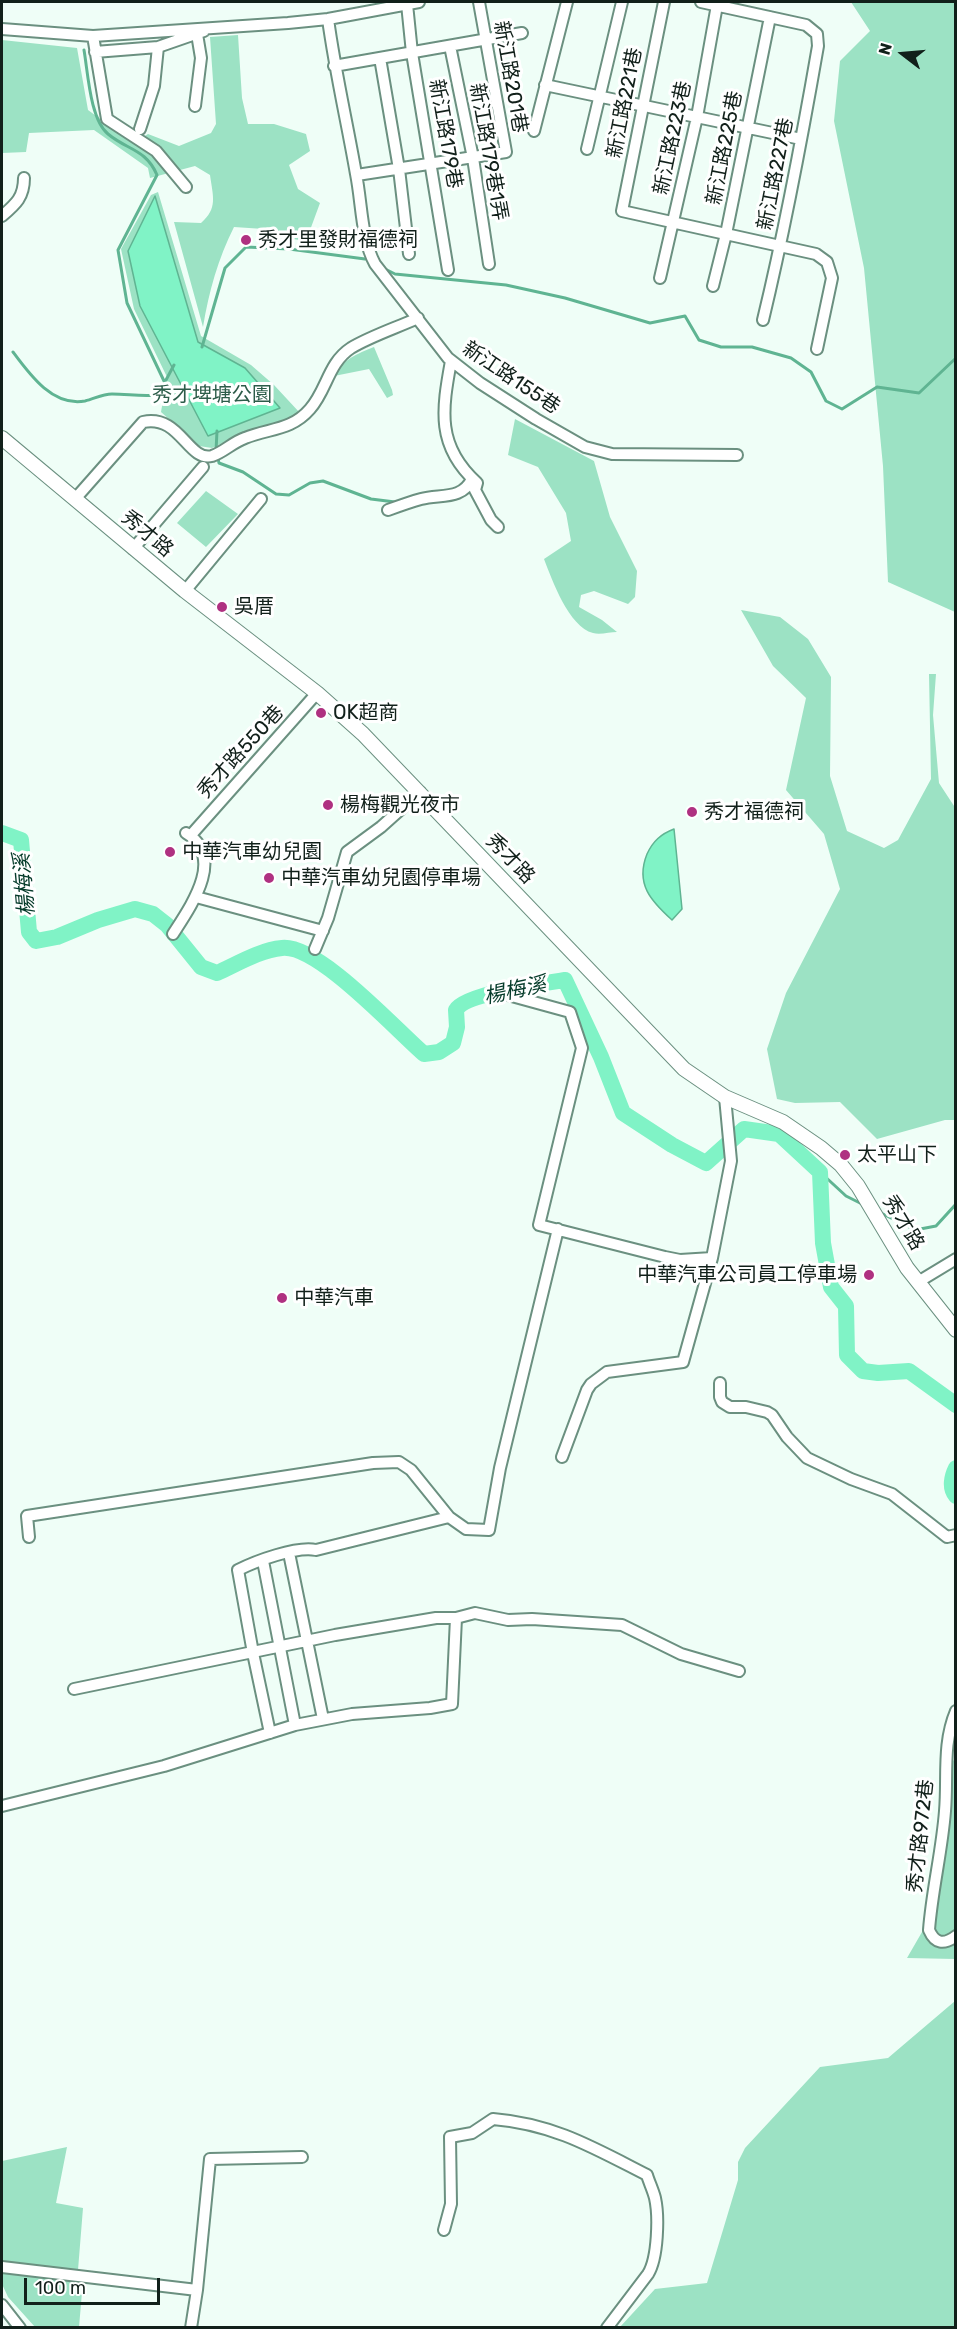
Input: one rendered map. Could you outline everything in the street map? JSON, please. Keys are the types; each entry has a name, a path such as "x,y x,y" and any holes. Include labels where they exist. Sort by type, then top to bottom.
{"main road":[{"name":"秀才路","path":"2,438 184,591 317,693 363,734 684,1069 725,1097 783,1122 841,1165 858,1186 907,1268 956,1330"}],"street":[{"path":"2,29 93,36 328,19 419,2"},
{"name":"新江路201巷","path":"357,176 506,152 484,40 479,2"},
{"path":"534,131 567,2"},
{"path":"587,149 622,2"},
{"name":"新江路221巷","path":"664,2 622,211 673,223"},
{"path":"701,2 770,17"},
{"name":"新江路179巷","path":"407,4 412,53 448,270"},
{"name":"新江路223巷","path":"660,278 697,117 717,5"},
{"name":"新江路227巷","path":"763,320 781,245 818,46 817,34 806,25 770,17"},
{"name":"新江路225巷","path":"713,286 726,234 770,17"},
{"name":"新江路155巷","path":"328,19 334,66 357,176 368,252 451,361 480,383 536,419 585,447 612,454 737,455"},
{"path":"95,52 158,47 209,28"},
{"path":"334,66 522,33"},
{"path":"195,106 201,58 197,34"},
{"path":"93,36 107,119 156,151 186,187"},
{"name":"新江路179巷1弄","path":"450,46 474,158 489,264"},
{"path":"140,129 154,86 158,47"},
{"path":"380,58 399,169 409,254"},
{"path":"545,85 801,139"},
{"path":"2,216 19,202 24,189 24,178"},
{"path":"673,223 781,245 816,254 827,262 832,278 817,349"},
{"path":"75,499 142,422 163,422 203,456 217,453 244,438 286,428 309,410 335,362 350,349 418,318"},
{"path":"451,361 444,408 445,429 455,459 477,483 475,490 491,520 498,527"},
{"path":"133,549 203,467"},
{"path":"388,510 423,499 458,494 468,487 472,478"},
{"path":"184,591 261,499"},
{"name":"秀才路550巷","path":"196,897 206,858 200,844 189,834 317,693"},
{"path":"315,949 323,932 347,852 381,827 420,792"},
{"path":"173,934 196,897 323,932"},
{"path":"508,995 570,1012 582,1048 539,1225 680,1260 712,1258"},
{"path":"562,1457 591,1384 607,1372 683,1362 712,1258 731,1161 725,1097"},
{"path":"29,1537 27,1516 373,1463 399,1462 411,1470 449,1517 466,1529 489,1530 500,1468 558,1229"},
{"path":"918,1282 956,1259"},
{"path":"720,1383 722,1402 730,1407 746,1407 772,1415 787,1437 807,1458 851,1479 892,1494 947,1537 956,1535"},
{"path":"270,1733 238,1570 256,1561 308,1549 316,1550 449,1517"},
{"path":"289,1553 323,1719"},
{"path":"263,1561 295,1725"},
{"path":"74,1689 307,1641 476,1613 508,1620 532,1619 622,1625 681,1654 739,1671"},
{"path":"2,1806 164,1766 295,1725 352,1714 452,1704 456,1618"},
{"name":"秀才路972巷","path":"956,1712 949,1727 946,1747 946,1808 929,1930 933,1939 940,1943 948,1942 956,1936"},
{"path":"444,2230 451,2204 450,2137 472,2133 494,2119 545,2128 572,2137 647,2175 655,2199 656,2252 648,2274 607,2328"},
{"path":"191,2328 210,2159 302,2157"},
{"path":"2,2267 197,2290"},
{"path":"2,2305 20,2328"}],"green space":[{"path":"851,2 955,2 955,612 888,582 883,466 864,268 834,121 840,61 870,31"},
{"path":"238,35 242,98 248,124 274,124 306,134 310,151 289,165 298,189 320,203 306,241 280,237 264,229 234,227 215,276 203,327 174,222 201,223 206,218 213,202 210,175 195,166 150,178 148,168 94,130 29,133 26,152 2,153 2,40 77,48 88,110 133,143 148,134 179,146 211,133 216,124 210,37"},
{"name":"秀才埤塘公園","path":"158,192 201,336 251,365 274,385 300,413 288,422 242,434 212,448 199,446 161,412 167,377 134,309 121,249 151,195"},
{"path":"374,347 392,390 393,395 387,398 369,369 334,376 346,361"},
{"path":"515,419 594,461 610,517 637,571 635,597 628,604 594,591 581,595 579,607 617,632 596,634 584,629 562,602 544,559 571,541 566,513 538,467 508,455"},
{"path":"206,491 238,514 206,547 177,523"},
{"path":"741,610 780,617 808,639 831,677 830,776 847,831 884,848 898,840 931,779 929,674 936,674 933,715 939,783 956,809 955,1120 945,1120 877,1139 840,1102 795,1103 777,1099 767,1049 786,993 840,889 824,834 786,790 806,698 773,666"},
{"path":"951,1759 956,1762 955,1959 907,1958 922,1932"},
{"path":"955,2001 955,2327 620,2327 655,2289 707,2283 738,2180 738,2162 745,2148 820,2067 888,2058"},
{"path":"67,2147 56,2203 83,2208 78,2270 2,2261 2,2161"},
{"path":"2,2270 83,2281 79,2327 35,2327 8,2297 2,2284"}],"shaded area":[{"name":"秀才埤塘公園","path":"155,196 198,342 245,368 280,408 208,436 140,306 128,251"},
{"path":"674,829 682,909 672,920 652,899 644,883 643,874 647,854 652,845 661,836"}],"waterway":[{"path":"84,50 91,95 97,118 102,127 115,139 142,155 153,166 157,175 118,250 127,303 164,381"},
{"path":"202,347 225,268 246,247 289,249 365,259"},
{"path":"385,269 395,274 506,285 565,298 650,323 685,316 699,340 721,347 752,347 791,358 811,372 826,401 842,409 877,387 919,393 956,358"},
{"path":"13,352 43,387 73,402 108,394 158,395 174,365"},
{"path":"216,451 217,431"},
{"path":"218,458 219,463 243,472 276,494 289,495 310,483 323,481 371,499 395,502"},
{"name":"楊梅溪","path":"2,833 21,840 29,932 36,941 57,937 98,920 135,909 153,914 167,925 201,967 217,973 265,951 282,948 297,950 335,973 356,990 424,1054 439,1052 453,1043 457,1027 456,1010 462,1004 506,990 565,980 601,1057 623,1113 672,1145 706,1163 744,1129 779,1134 820,1172 823,1243 831,1287 846,1306 847,1355 863,1371 878,1373 909,1371 956,1405"},
{"path":"820,1172 846,1196 862,1204"},
{"path":"879,1212 915,1230 936,1226 956,1204"},
{"name":"楊梅溪","path":"956,1468 952,1478 956,1496"}],"place":[{"name":"秀才里發財福德祠","path":"246,240"},
{"name":"吳厝","path":"222,607"},
{"name":"OK超商","path":"321,713"},
{"name":"楊梅觀光夜市","path":"328,805"},
{"name":"秀才福德祠","path":"692,812"},
{"name":"中華汽車幼兒園","path":"170,852"},
{"name":"中華汽車幼兒園停車場","path":"269,878"},
{"name":"太平山下","path":"845,1155"},
{"name":"中華汽車公司員工停車場","path":"869,1275"},
{"name":"中華汽車","path":"282,1298"}]}
